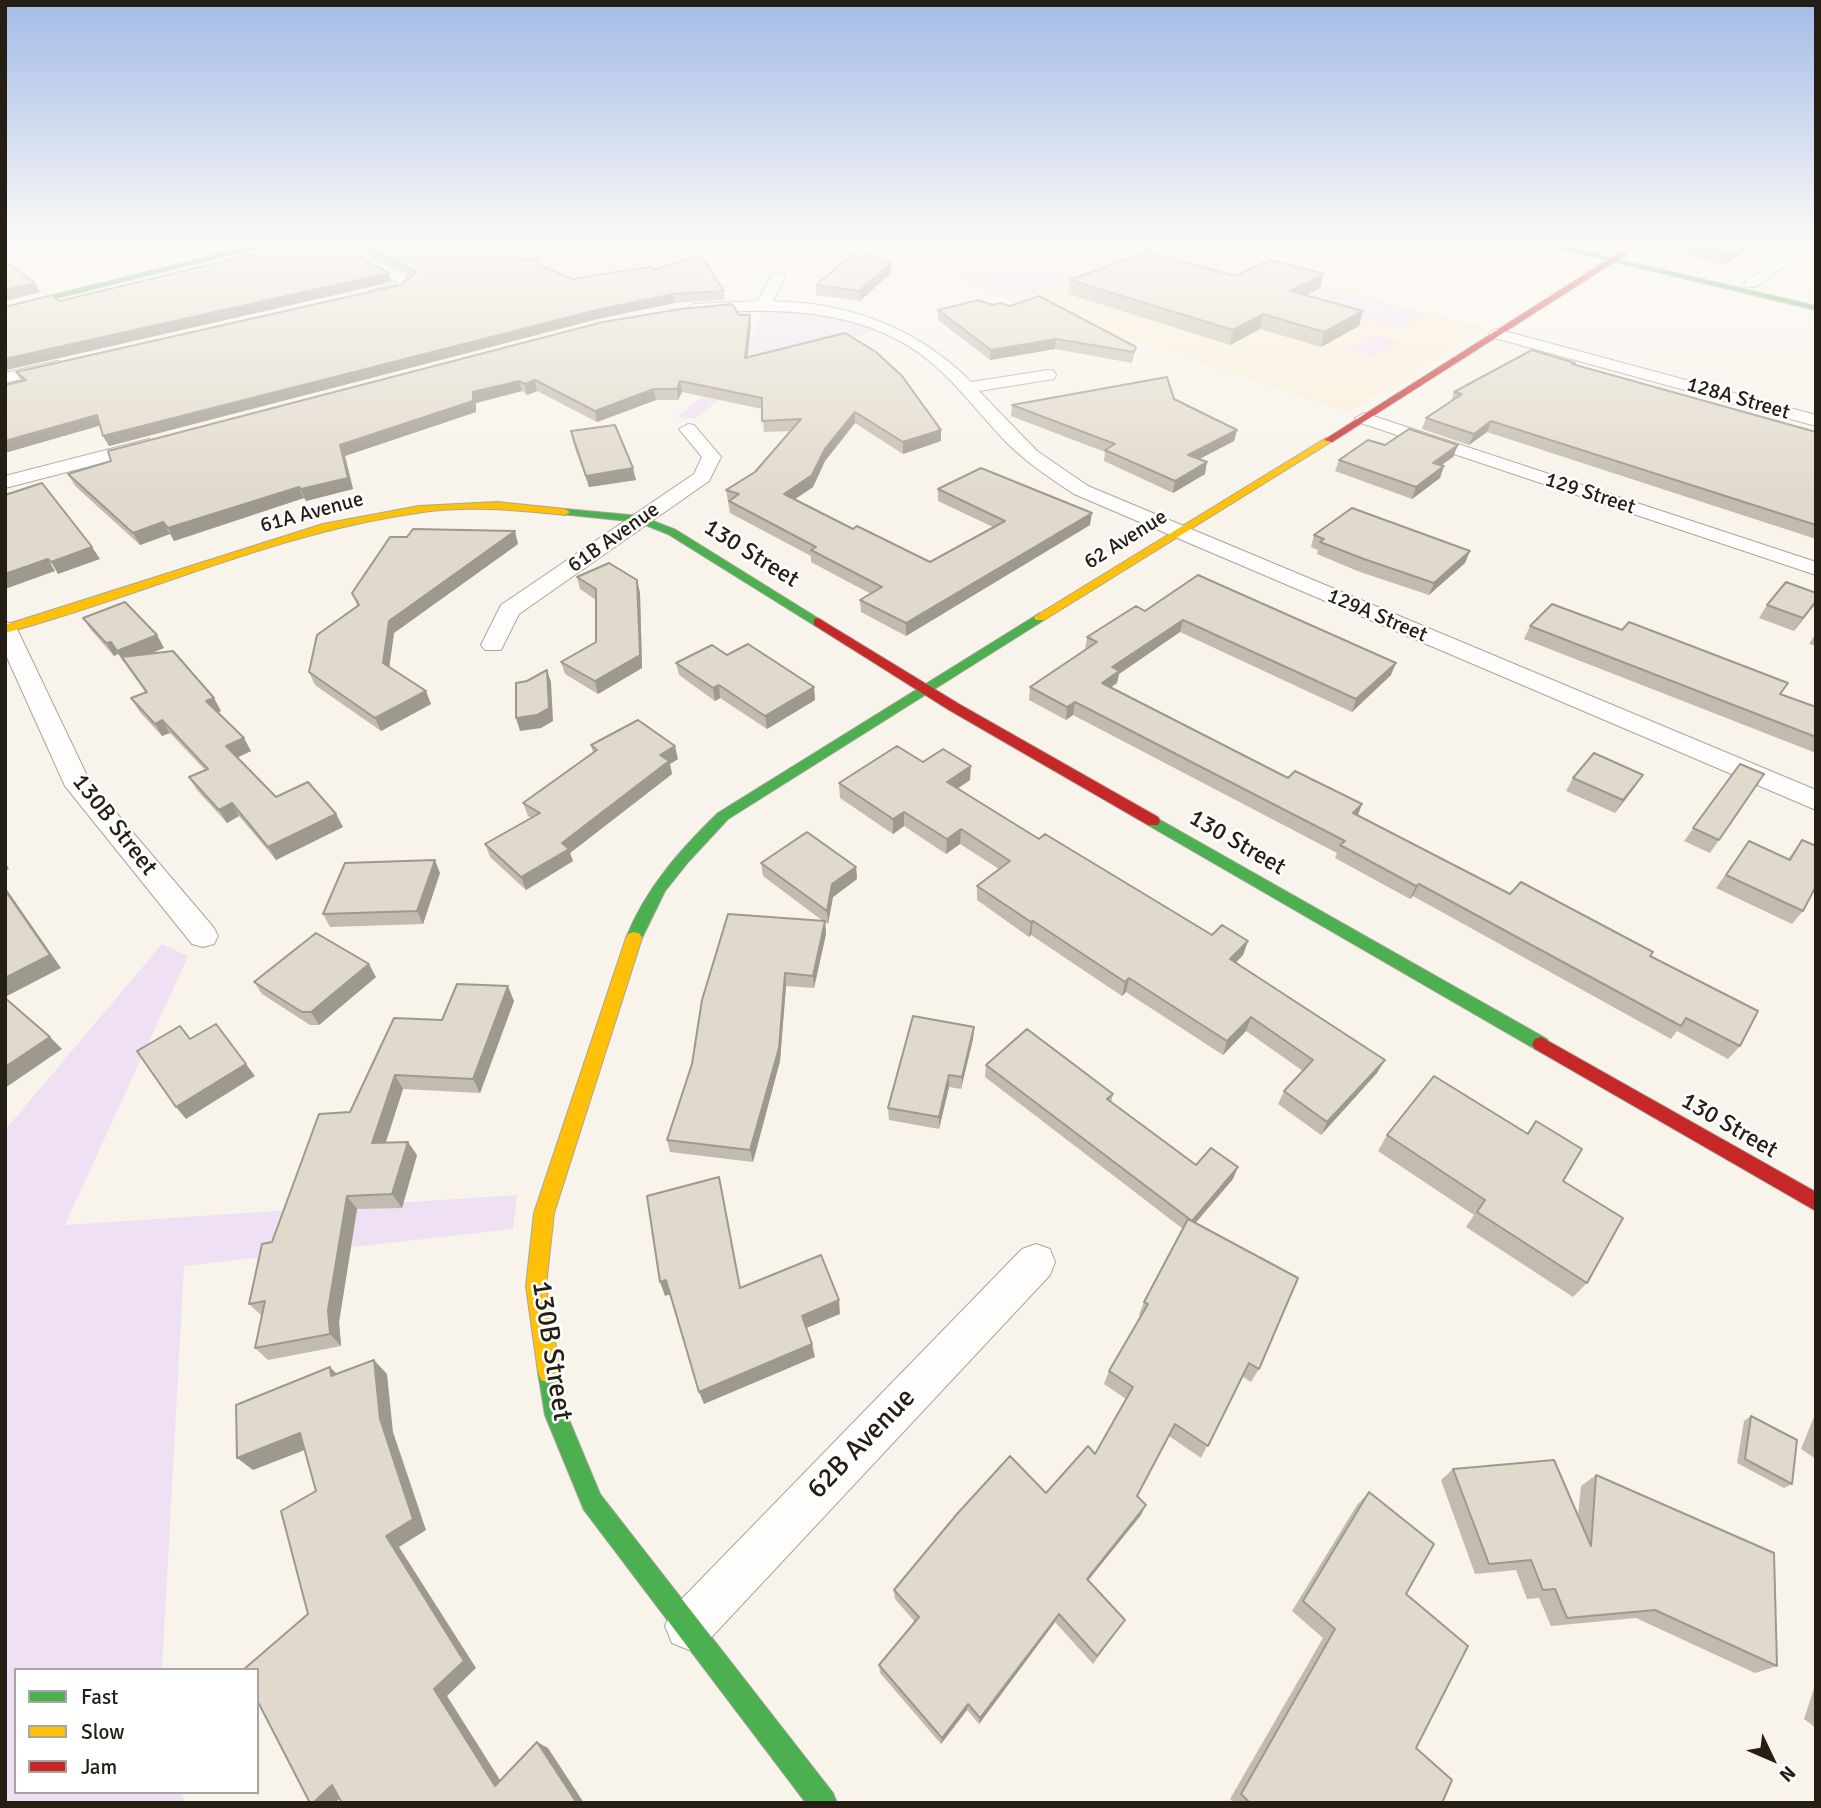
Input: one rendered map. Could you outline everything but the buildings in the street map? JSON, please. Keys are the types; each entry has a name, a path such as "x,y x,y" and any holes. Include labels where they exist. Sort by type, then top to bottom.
{"street":[{"name":"129A Street","path":"880,326 906,337 928,352 1025,451 1081,490 1816,800"},
{"name":"62 Avenue","path":"665,879 693,845 723,816 924,688 1509,326"},
{"name":"128A Street","path":"1497,334 1816,421"},
{"path":"5,378 71,363"},
{"path":"966,388 1048,375"},
{"name":"129 Street","path":"1364,418 1816,569"},
{"name":"61B Avenue","path":"493,645 509,610 702,477 712,457 688,429"},
{"path":"5,482 165,440"},
{"name":"61A Avenue","path":"6,629 327,526 419,509 497,505 640,519"},
{"name":"130 Street","path":"640,519 672,532 924,688 1816,1202"},
{"name":"130B Street","path":"6,629 78,786 203,936"},
{"name":"130B Street","path":"665,879 636,930 544,1213 536,1286 556,1415 592,1502 823,1803"},
{"name":"62B Avenue","path":"688,1626 1036,1262"}],"shaded area":[{"path":"756,326 866,326 880,330 763,364 695,419 677,417 741,363"},
{"path":"1090,326 1486,328 1348,412"},
{"path":"1377,335 1401,342 1374,357 1350,350"},
{"path":"162,944 188,956 65,1225 517,1195 513,1229 184,1266 162,1668 14,1668 14,1794 182,1794 185,1803 5,1803 5,1130"}],"traffic: fast":[{"path":"565,512 640,519 672,532 818,622"},
{"path":"634,938 660,887 723,816 1040,617"},
{"path":"1153,821 1541,1044"},
{"path":"549,1372 556,1415 592,1502 823,1803"}],"traffic: slow":[{"path":"1040,617 1329,440"},
{"path":"5,629 327,526 419,509 497,505 565,512"},
{"path":"549,1372 536,1286 544,1213 634,938"}],"traffic: jam":[{"path":"1329,440 1509,326"},
{"path":"818,622 954,707 1153,821"},
{"path":"1541,1044 1816,1202"}]}
